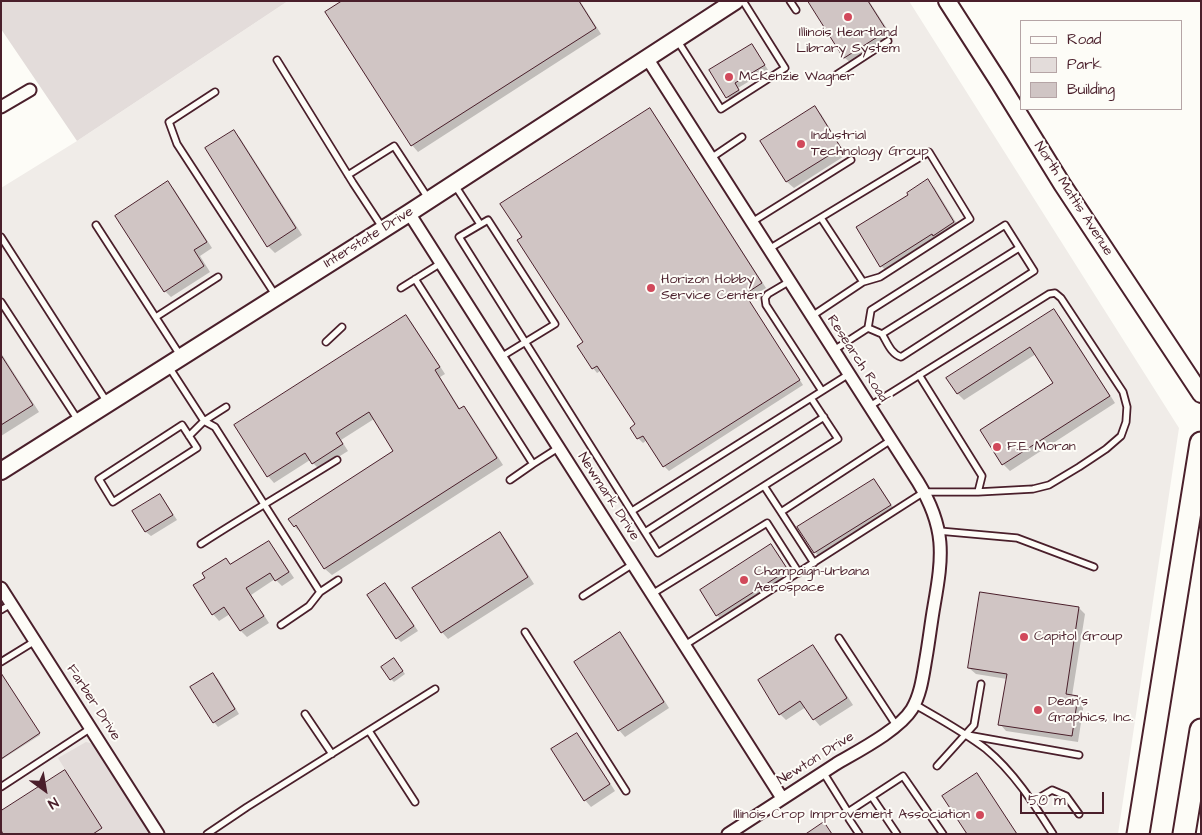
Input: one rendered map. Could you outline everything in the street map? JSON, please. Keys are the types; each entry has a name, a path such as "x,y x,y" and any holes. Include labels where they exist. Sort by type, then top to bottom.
{"highway":[{"path":"1138,834 1201,443"},
{"path":"1184,834 1201,730"}],"main road":[{"name":"Interstate Drive","path":"1,472 454,184 735,1"},
{"name":"North Mattis Avenue","path":"947,1 1062,184 1201,394"}],"street":[{"name":"Research Road","path":"647,58 870,406 934,511 939,531 941,559 923,678 914,704"},
{"path":"1,107 30,90"},
{"name":"Newmark Drive","path":"408,213 782,798"},
{"name":"Farber Drive","path":"1,588 6,607 35,640 158,834"},
{"name":"Newton Drive","path":"728,834 896,725 906,717 914,704"}],"lane":[{"path":"676,39 721,109 785,68 744,1"},
{"path":"790,1 796,10"},
{"path":"836,75 888,42"},
{"path":"277,60 383,229"},
{"path":"215,92 169,122 177,144 276,297"},
{"path":"711,158 742,137"},
{"path":"348,175 394,146 429,200"},
{"path":"769,249 929,152 970,219 880,277 864,282 812,316"},
{"path":"752,222 852,160"},
{"path":"454,184 480,224"},
{"path":"821,218 864,282"},
{"path":"501,357 525,342 555,324 488,220 459,237 525,342 632,511 658,553 838,439 811,398"},
{"path":"96,225 156,317 204,421 216,427 320,592"},
{"path":"834,350 868,328 871,310 1004,225 1034,271 901,356 893,352 882,334 868,328"},
{"path":"1,237 109,403"},
{"path":"882,334 1019,248"},
{"path":"401,288 441,263"},
{"path":"156,317 218,277"},
{"path":"415,279 533,464"},
{"path":"790,281 768,294 765,298 766,305 822,392"},
{"path":"685,645 924,492 1033,489 1050,485 1093,458 1121,436 1126,422 1127,407 1122,392 1056,293 1049,294 870,406"},
{"path":"1,302 79,422"},
{"path":"326,342 342,327"},
{"path":"632,511 849,374"},
{"path":"919,375 982,476 978,492"},
{"path":"189,436 204,421 226,407"},
{"path":"645,532 824,417"},
{"path":"182,425 189,436 197,448 113,502 99,479 182,425"},
{"path":"781,512 891,440"},
{"path":"510,480 558,448"},
{"path":"201,544 337,460"},
{"path":"764,486 814,563"},
{"path":"652,594 767,523 799,573"},
{"path":"939,531 1017,538 1094,567"},
{"path":"583,596 633,564"},
{"path":"281,625 309,606 320,592 338,580"},
{"path":"525,632 626,791"},
{"path":"839,638 896,725"},
{"path":"1,662 35,640"},
{"path":"937,766 974,725 981,684"},
{"path":"207,834 435,689"},
{"path":"914,704 987,750 1010,772 1053,834"},
{"path":"305,714 332,754"},
{"path":"1,787 91,728"},
{"path":"369,730 414,802"},
{"path":"965,735 1079,755"},
{"path":"823,772 848,811 849,819 859,834"},
{"path":"848,811 903,776 942,834"},
{"path":"1032,802 1052,790 1066,796 1079,814"},
{"path":"872,797 897,834"}],"shaded area":[{"path":"288,1 909,1 1179,428 1118,834 1,834 1,188 77,141"}],"green space":[{"path":"1,1 288,1 77,141 1,29"},
{"path":"86,742 94,744 151,834 93,834 102,828 58,758"}],"building":[{"path":"342,1 579,1 596,28 411,146 325,12"},
{"name":"Illinois Heartland Library System","path":"808,1 868,1 887,31 844,58"},
{"name":"McKenzie Wagner","path":"752,44 765,65 735,83 739,90 726,98 709,70"},
{"name":"Industrial Technology Group","path":"815,106 841,148 786,182 760,141"},
{"name":"Horizon Hobby Service Center","path":"650,108 762,283 745,294 800,380 663,467 643,436 637,439 630,428 635,424 597,366 592,369 577,346 583,342 517,240 522,237 500,204"},
{"path":"234,130 296,228 267,247 205,148"},
{"path":"928,179 954,222 880,267 856,227 908,195 907,193"},
{"path":"168,181 207,242 194,250 204,266 164,292 115,216"},
{"path":"1054,309 1110,396 1002,465 980,430 1053,383 1030,347 957,394 946,378"},
{"path":"406,315 440,367 435,370 459,409 464,406 497,458 324,569 296,525 294,527 288,519 393,451 369,412 336,433 343,444 312,464 305,453 267,477 234,425"},
{"path":"1,355 33,405 1,425"},
{"path":"874,479 891,505 814,553 797,527"},
{"path":"160,494 173,515 145,532 132,511"},
{"path":"500,532 528,577 441,633 412,588"},
{"path":"269,541 289,572 275,581 270,573 246,588 264,616 240,631 224,607 212,615 193,585 205,578 202,573 226,558 230,564"},
{"name":"Champaign–Urbana Aerospace","path":"771,544 788,570 716,616 700,590"},
{"path":"385,583 414,626 396,639 367,595"},
{"name":"Capitol Group","path":"980,592 1079,607 1066,694 1078,696 1072,736 998,725 1007,674 968,668"},
{"path":"620,632 664,702 618,731 574,662"},
{"path":"813,645 847,698 813,720 800,701 779,715 758,680"},
{"path":"394,658 403,671 390,680 381,667"},
{"path":"1,673 40,733 1,759"},
{"path":"213,673 235,709 213,723 190,687"},
{"path":"577,733 610,784 584,801 551,749"},
{"path":"65,770 102,828 93,834 3,834 1,830 1,811"},
{"name":"Illinois Crop Improvement Association","path":"977,773 1017,834 967,834 942,796"},
{"path":"824,822 832,834 806,834"}],"place":[{"name":"Illinois Heartland Library System","path":"848,17"},
{"name":"McKenzie Wagner","path":"729,77"},
{"name":"Industrial Technology Group","path":"801,144"},
{"name":"Horizon Hobby Service Center","path":"651,288"},
{"name":"F.E. Moran","path":"997,447"},
{"name":"Champaign–Urbana Aerospace","path":"744,580"},
{"name":"Capitol Group","path":"1024,637"},
{"name":"Dean's Graphics, Inc.","path":"1038,710"},
{"name":"Illinois Crop Improvement Association","path":"980,815"}]}
